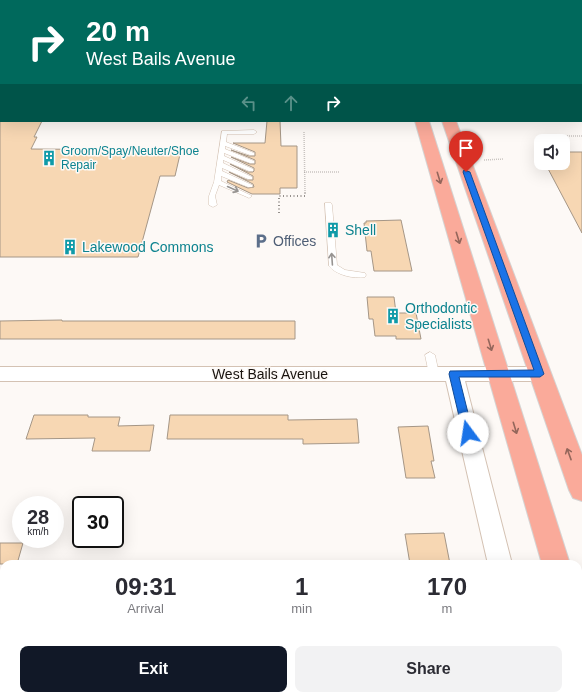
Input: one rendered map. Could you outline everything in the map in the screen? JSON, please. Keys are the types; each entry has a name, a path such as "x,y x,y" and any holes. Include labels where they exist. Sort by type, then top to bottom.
{"main road":[{"path":"422,122 555,560"},
{"path":"449,122 582,490"}],"street":[{"name":"West Bails Avenue","path":"0,374 540,374"},
{"path":"444,374 499,560"}],"lane":[{"path":"213,205 214,188 217,182 224,132 254,132"},
{"path":"221,153 252,154"},
{"path":"221,153 252,162"},
{"path":"221,153 251,170"},
{"path":"221,153 250,178"},
{"path":"218,172 250,186"},
{"path":"217,182 249,196"},
{"path":"328,205 333,266 336,270 341,272 362,275"},
{"path":"430,355 444,374"}],"path":[{"path":"279,213 280,196 305,196 304,132"},
{"path":"570,136 582,136"},
{"path":"484,160 503,159"},
{"path":"304,172 340,172"}],"building":[{"path":"0,122 42,122 34,137 37,137 31,149 181,150 175,176 160,176 138,257 0,257"},
{"path":"267,122 280,122 281,146 297,146 297,188 280,188 280,194 252,194 227,182 228,180 248,188 254,187 253,184 229,172 247,180 253,180 253,176 230,164 248,172 253,172 254,168 231,157 250,164 255,164 255,160 231,150 249,156 255,156 255,152 233,143 265,143"},
{"path":"570,152 582,152 582,233 549,170 570,170"},
{"name":"Shell","path":"401,220 412,271 374,271 371,251 367,251 364,223 366,223 366,221"},
{"name":"Orthodontic Specialists","path":"367,297 394,297 396,313 416,313 421,339 396,339 396,336 375,336 373,319 369,319"},
{"path":"0,321 295,321 295,339 0,339"},
{"path":"34,415 88,415 88,417 120,417 118,426 154,425 150,451 92,451 95,438 26,439"},
{"path":"170,415 288,415 288,420 357,419 359,443 303,444 303,439 167,439"},
{"path":"428,426 434,461 431,461 435,478 406,478 398,427"},
{"path":"444,533 449,560 409,560 405,534"},
{"path":"0,543 12,543 12,548 22,548 18,560 0,560"}],"place":[{"name":"Groom/Spay/Neuter/Shoe Repair","path":"49,158"},
{"name":"Shell","path":"333,230"},
{"name":"Offices","path":"261,241"},
{"name":"Lakewood Commons","path":"70,247"},
{"name":"Orthodontic Specialists","path":"393,316"}],"route":[{"path":"466,172 540,374 454,374 468,433"}]}
